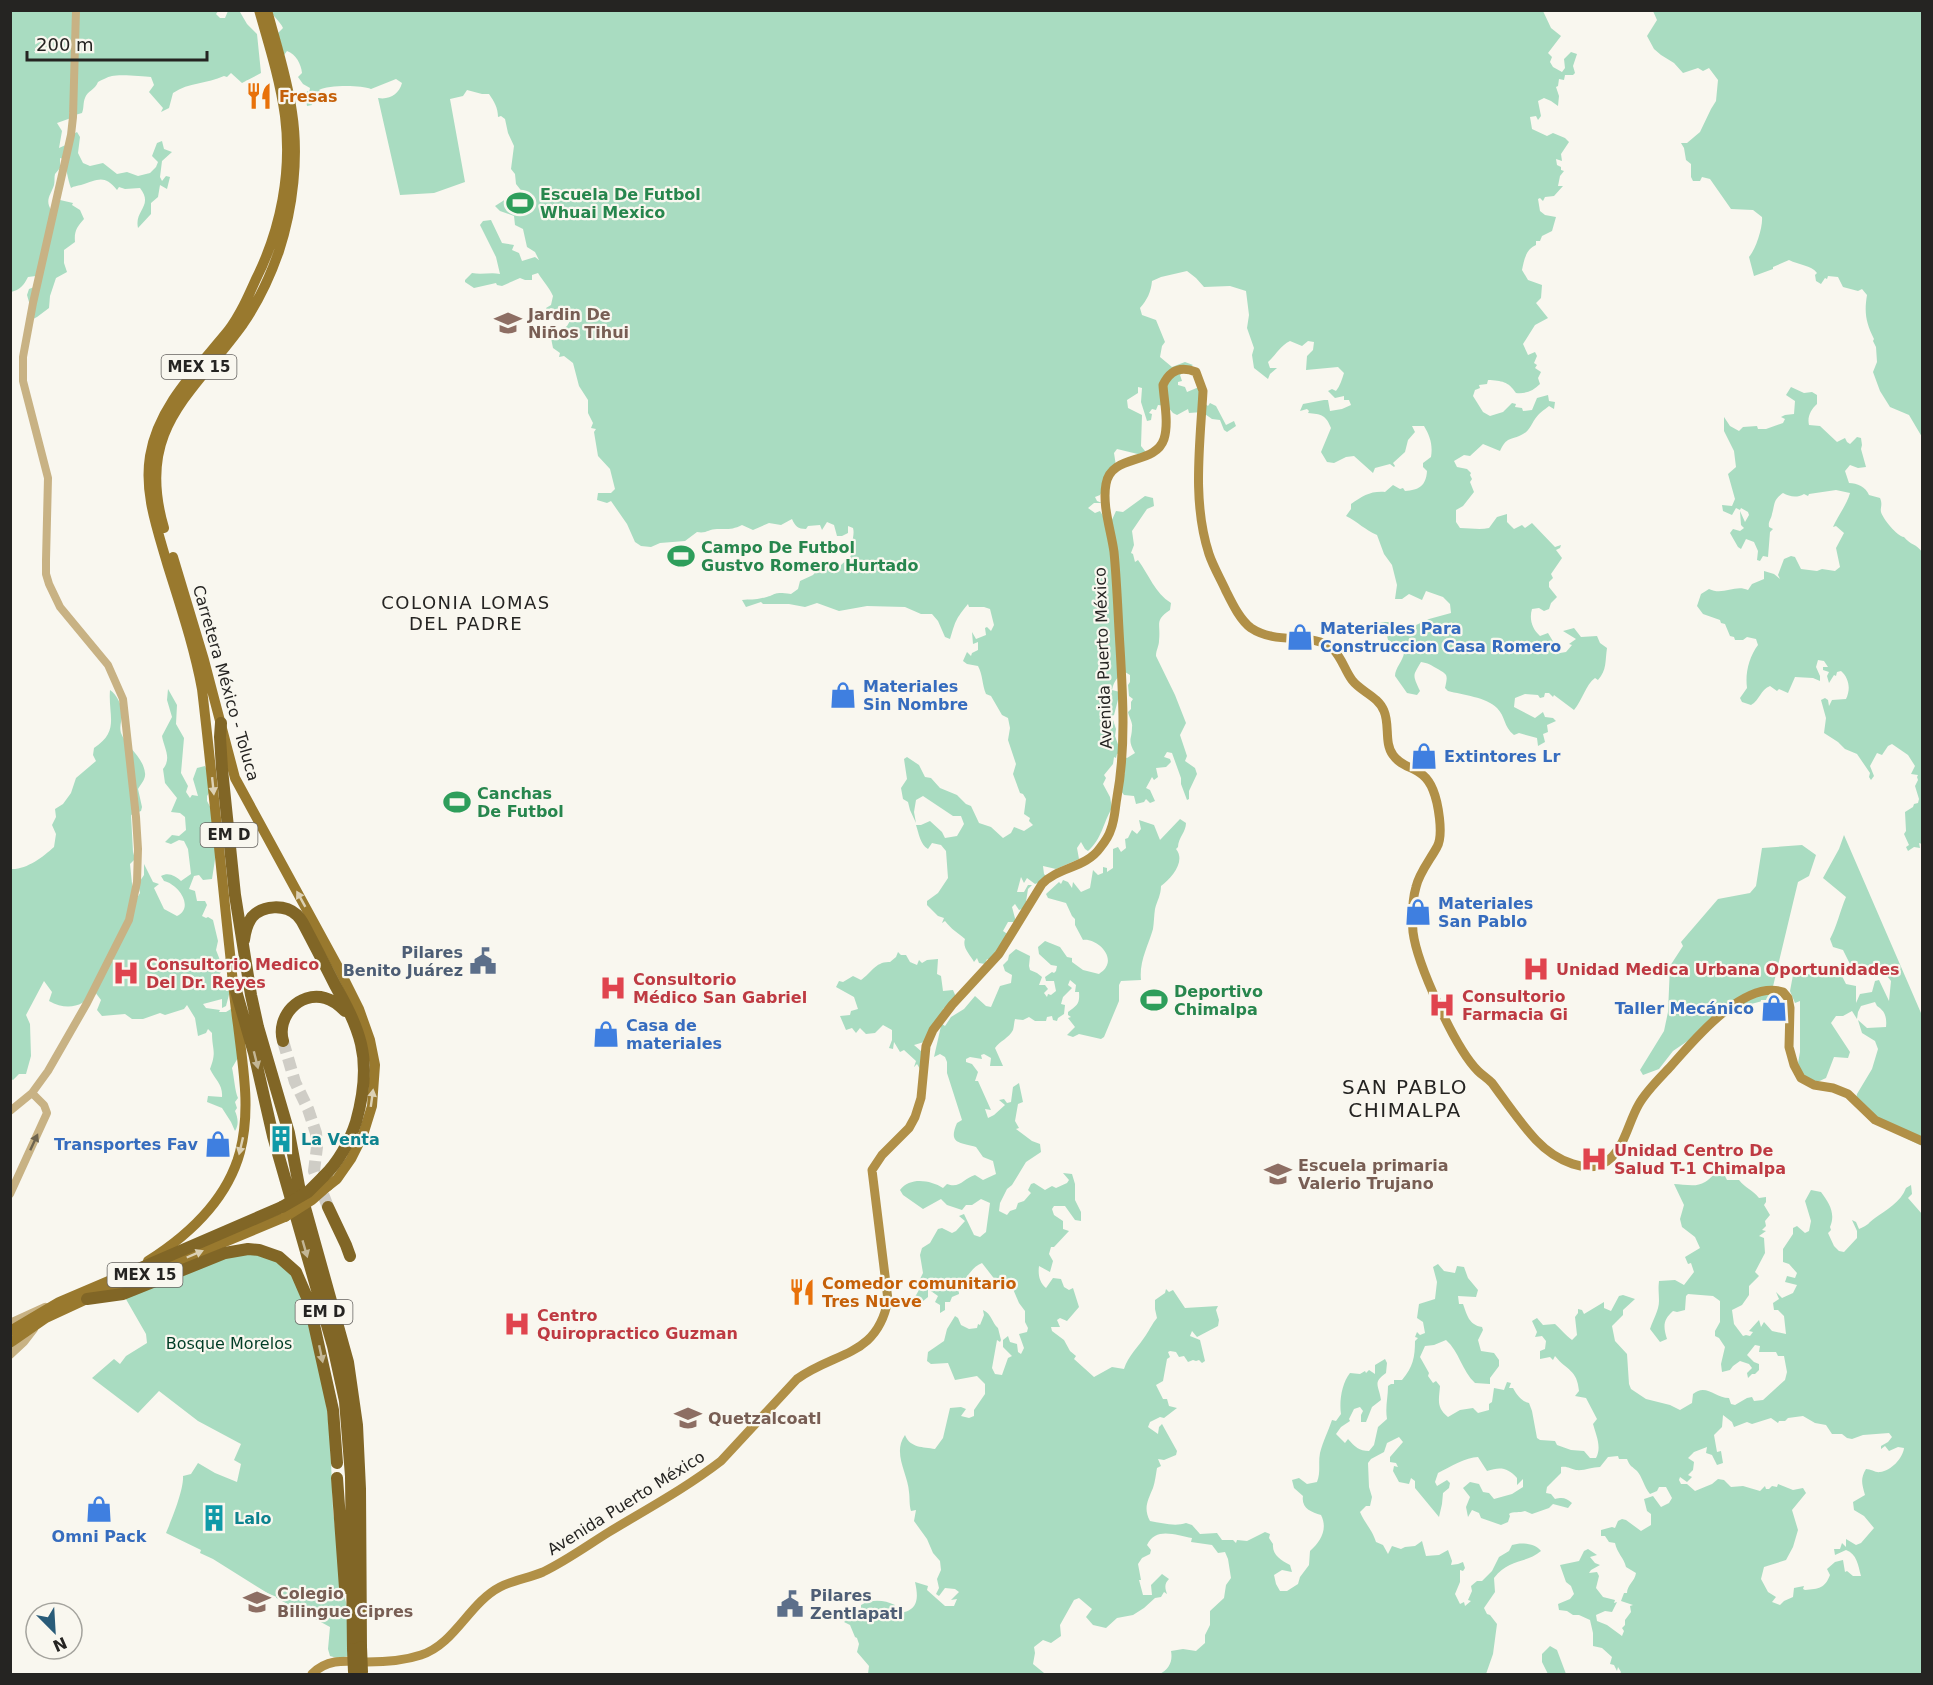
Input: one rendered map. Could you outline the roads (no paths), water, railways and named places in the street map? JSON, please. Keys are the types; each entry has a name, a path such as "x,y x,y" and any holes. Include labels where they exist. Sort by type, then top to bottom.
{"highway":[{"name":"EM D","path":"221,723 222,769 242,947 258,1027 289,1132 299,1186 348,1362 359,1457 358,1673"},
{"path":"126,1274 283,1212 308,1192 326,1182 353,1130 361,1104 364,1065 361,1044 353,1022 305,927 297,915 286,908 264,909 254,915 246,927 242,947"},
{"name":"EM D","path":"234,984 254,1053 273,1136 333,1346 345,1401 351,1476 352,1622 357,1648"},
{"path":"283,1041 280,1033 281,1024 287,1012 297,1003 310,998 323,997 335,1002 353,1022"},
{"path":"328,1206 350,1256"},
{"path":"87,1299 123,1294 225,1253 248,1249 279,1257 296,1272 309,1302 333,1410 337,1463"},
{"path":"338,1478 345,1588 352,1622"}],"main road":[{"name":"Carretera México - Toluca","path":"267,10 284,69 294,126 294,172 288,216 266,285 243,324 168,422 160,445 156,472 161,516 199,642 235,778 338,967 370,1040 375,1065 372,1106 363,1135 351,1159 337,1179 326,1182"},
{"name":"Carretera México - Toluca","path":"10,1331 59,1302 126,1274 163,1251 194,1226 215,1204 230,1177 239,1154 246,1121 246,1086 202,689 197,660 153,515 148,474 154,440 163,417 177,394 238,317 270,250 277,226 287,165 286,132 277,77 259,11"},
{"name":"Avenida Puerto México","path":"312,1674 323,1665 335,1661 369,1662 409,1658 431,1651 440,1645 487,1596 500,1587 544,1571 708,1471 721,1461 797,1379 811,1369 857,1349 876,1332 888,1300 872,1170 882,1155 909,1128 915,1117 921,1098 928,1039 952,1005 999,954 1045,880 1092,856 1105,842 1112,829 1120,781 1123,737 1114,552 1105,486 1110,473 1115,468 1157,450 1164,440 1163,385 1166,379 1179,369 1185,368 1196,372 1203,391 1199,496 1204,535 1211,561 1230,598 1247,624 1263,634 1278,638 1321,642 1332,649 1352,680 1379,702 1386,720 1389,748 1394,757 1428,779 1437,803 1440,842 1416,888 1412,913 1416,944 1437,1002 1465,1052 1540,1144 1572,1164 1596,1167 1607,1162 1621,1146 1640,1101 1681,1054 1716,1018 1732,1006 1749,996 1768,990 1783,992 1789,1001 1789,1047 1794,1065 1801,1078 1814,1085 1833,1088 1848,1094 1875,1120 1923,1141"},
{"name":"MEX 15","path":"10,1343 38,1323 87,1299 283,1212"}],"street":[{"path":"10,1111 32,1094 87,1003 129,920 137,882 136,817 123,699 108,665 60,607 46,574 48,478 30,415 22,369 33,303 74,117 76,10"},
{"path":"10,1194 47,1113 44,1105 32,1094"},
{"path":"10,1323 59,1302"},
{"path":"10,1355 24,1342 38,1323"}],"tunnel":[{"path":"283,1041 295,1082 316,1133 314,1171 328,1207"}],"place":[{"name":"Fresas","path":"259,96"},
{"name":"Escuela De Futbol Whuai Mexico","path":"520,203"},
{"name":"Jardin De Niños Tihui","path":"508,323"},
{"name":"Campo De Futbol Gustvo Romero Hurtado","path":"681,556"},
{"name":"Materiales Para Construccion Casa Romero","path":"1300,637"},
{"name":"Materiales Sin Nombre","path":"843,695"},
{"name":"Extintores Lr","path":"1424,756"},
{"name":"Canchas De Futbol","path":"457,802"},
{"name":"Materiales San Pablo","path":"1418,912"},
{"name":"Pilares Benito Juárez","path":"483,961"},
{"name":"Unidad Medica Urbana Oportunidades","path":"1536,969"},
{"name":"Consultorio Medico Del Dr. Reyes","path":"126,973"},
{"name":"Consultorio Médico San Gabriel","path":"613,988"},
{"name":"Deportivo Chimalpa","path":"1154,1000"},
{"name":"Consultorio Farmacia Gi","path":"1442,1005"},
{"name":"Taller Mecánico","path":"1774,1008"},
{"name":"Casa de materiales","path":"606,1034"},
{"name":"La Venta","path":"281,1139"},
{"name":"Transportes Fav","path":"218,1144"},
{"name":"Unidad Centro De Salud T-1 Chimalpa","path":"1594,1159"},
{"name":"Escuela primaria Valerio Trujano","path":"1278,1174"},
{"name":"Comedor comunitario Tres Nueve","path":"802,1292"},
{"name":"Centro Quiropractico Guzman","path":"517,1324"},
{"name":"Quetzalcoatl","path":"688,1418"},
{"name":"Omni Pack","path":"99,1509"},
{"name":"Lalo","path":"214,1518"},
{"name":"Colegio Bilingue Cipres","path":"257,1602"},
{"name":"Pilares Zentlapatl","path":"790,1604"}],"district":[{"name":"COLONIA LOMAS DEL PADRE","path":"466,612"},
{"name":"SAN PABLO CHIMALPA","path":"1405,1098"}],"park label":[{"name":"Bosque Morelos","path":"229,1343"}]}
